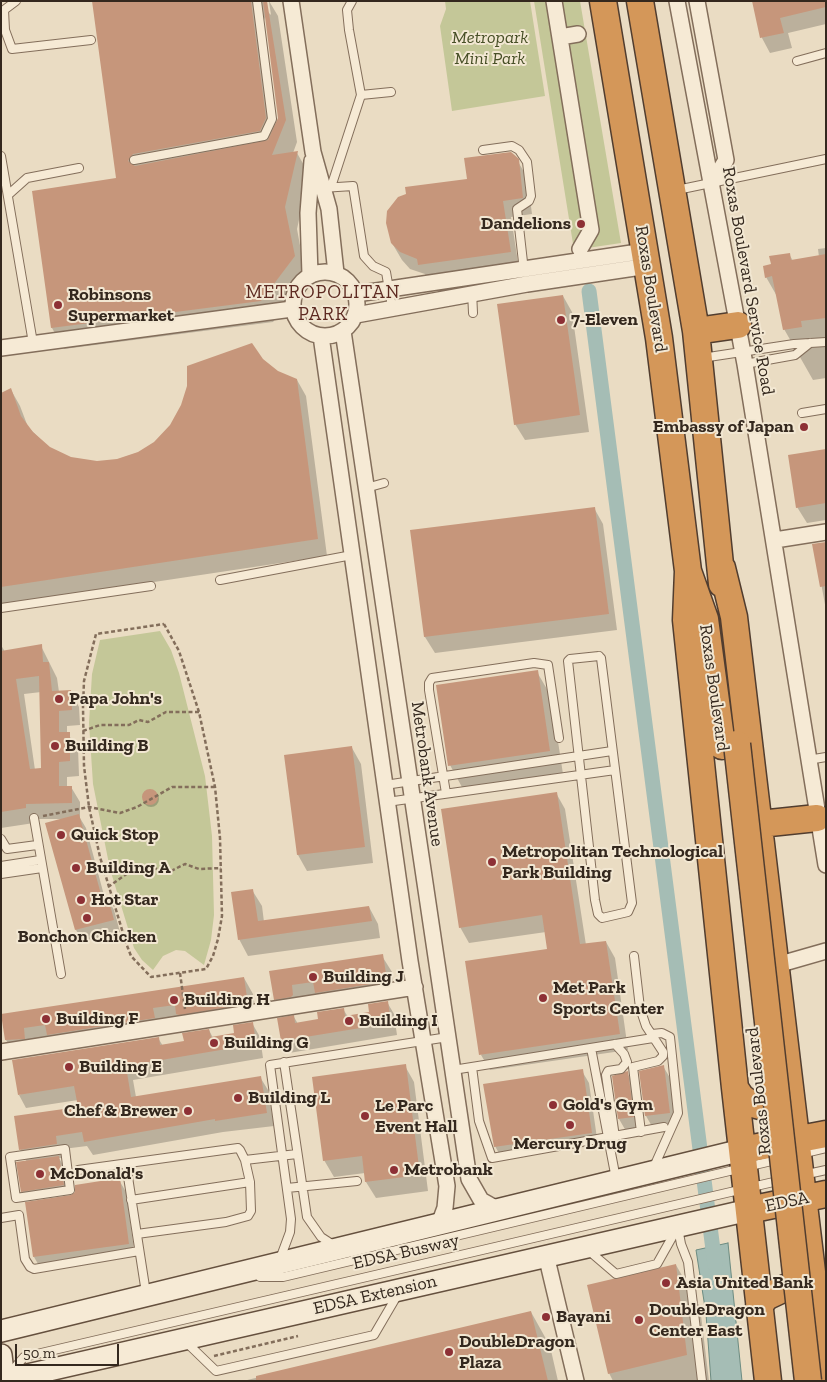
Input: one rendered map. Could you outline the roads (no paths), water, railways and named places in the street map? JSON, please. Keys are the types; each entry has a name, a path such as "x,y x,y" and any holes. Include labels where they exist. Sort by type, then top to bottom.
{"highway":[{"name":"Roxas Boulevard","path":"602,1 660,338 688,570 705,619 730,745 808,1381"},
{"name":"Roxas Boulevard","path":"640,1 700,358 722,568 722,618 730,745 793,1381"},
{"path":"696,331 738,325"},
{"path":"722,568 734,617 790,1081 809,1172 815,1296 825,1381"},
{"path":"688,570 686,620 735,1088 734,1182 760,1306 768,1381"},
{"path":"760,824 817,818"},
{"path":"735,1088 741,1097 749,1103 765,1105 780,1100 787,1091 790,1081"},
{"name":"EDSA","path":"809,1172 826,1134"},
{"name":"EDSA","path":"734,1182 809,1172"},
{"name":"EDSA","path":"734,1182 809,1172"},
{"path":"760,1306 766,1298 785,1288 795,1287 815,1296"}],"main road":[{"path":"1,1331 147,1297 652,1171 734,1182"},
{"name":"EDSA Extension","path":"3,1381 584,1247 681,1218 734,1182"},
{"path":"1,1355 3,1381"}],"street":[{"path":"290,1 313,152 329,209 336,273"},
{"path":"554,1 591,230 580,249"},
{"name":"Roxas Boulevard Service Road","path":"677,1 744,358 775,540 817,818 826,864"},
{"path":"697,1 726,160 712,183"},
{"path":"560,37 578,34"},
{"path":"310,275 308,213 322,188"},
{"path":"356,314 472,294 559,264 646,258"},
{"path":"356,294 470,277 525,276 561,280 646,258"},
{"path":"559,264 561,280"},
{"path":"327,271 336,273 352,285 356,294 356,314 351,324 342,331 321,336 311,333 302,327 292,308 296,289 310,275 327,271"},
{"path":"1,348 292,308"},
{"name":"Metrobank Avenue","path":"342,331 470,1179 481,1200 499,1210"},
{"path":"321,336 387,802 447,1186 446,1208 439,1224"},
{"path":"775,540 826,532"},
{"path":"776,965 826,951"},
{"path":"1,1052 415,987"},
{"path":"546,1255 576,1381"}],"lane":[{"path":"16,1 4,10 4,30 12,49 91,40"},
{"path":"134,160 264,136 272,119 257,1"},
{"path":"352,1 348,10 349,30 361,95 322,188 353,186 364,256 373,266 386,272 392,307"},
{"path":"797,61 826,53"},
{"path":"361,95 391,92"},
{"path":"483,150 512,146 520,150 527,162 531,196 529,200 517,209 525,276"},
{"path":"1,156 8,194 5,205 33,343"},
{"path":"673,191 826,159"},
{"path":"8,194 27,178 79,168"},
{"path":"470,277 473,313"},
{"path":"744,358 810,343 826,342"},
{"path":"700,358 795,355 810,343"},
{"path":"802,413 826,409"},
{"path":"366,488 384,483"},
{"path":"220,580 352,555"},
{"path":"1,608 151,586"},
{"path":"599,656 601,658 632,903 628,912 610,918 602,918 598,914 595,900 579,756 568,661 570,659 599,656"},
{"path":"446,793 429,690 429,683 432,678 534,663 548,665 558,738"},
{"path":"385,785 612,751"},
{"path":"808,760 826,757"},
{"path":"387,802 615,770"},
{"path":"34,818 61,974"},
{"path":"1,839 7,849 37,844"},
{"path":"1,866 41,864"},
{"path":"1,874 41,864"},
{"path":"634,956 640,1008 646,1026 661,1048 663,1056 658,1061 634,1065 632,1069 641,1132"},
{"path":"453,1070 615,1044 662,1033 670,1037 678,1113 652,1171"},
{"path":"278,1264 290,1232 287,1188 270,1065 448,1037"},
{"path":"615,1044 624,1054 627,1062 621,1069 608,1071 606,1075 616,1180"},
{"path":"592,1048 612,1138"},
{"path":"284,1062 307,1217 312,1228 320,1237 340,1249"},
{"path":"472,1067 479,1121 492,1158 612,1138 664,1127"},
{"path":"78,1170 238,1148 245,1160 250,1182 251,1211 248,1216 226,1222 137,1234"},
{"path":"809,1172 826,1148"},
{"path":"65,1149 70,1190 16,1198 10,1157 65,1149"},
{"path":"245,1160 298,1154"},
{"path":"126,1164 147,1297"},
{"name":"EDSA Busway","path":"226,1277 283,1276 678,1174"},
{"path":"287,1188 357,1181"},
{"path":"132,1200 250,1182"},
{"path":"1,1218 19,1215 25,1259 30,1267 34,1269 139,1251"},
{"path":"584,1247 616,1274 657,1264 681,1218"},
{"path":"681,1218 680,1244 688,1262 702,1381"},
{"name":"EDSA Busway","path":"3,1381 24,1357 681,1218"},
{"path":"183,1339 216,1371 374,1335 402,1289"}],"water":[{"path":"728,1243 742,1381 711,1381 706,1314 696,1250"}],"waterway":[{"path":"589,291 715,1265"}],"place":[{"name":"Dandelions","path":"581,224"},
{"name":"Robinsons Supermarket","path":"58,305"},
{"name":"7-Eleven","path":"561,320"},
{"name":"Embassy of Japan","path":"804,427"},
{"name":"Papa John's","path":"59,699"},
{"name":"Building B","path":"55,746"},
{"name":"Quick Stop","path":"61,835"},
{"name":"Metropolitan Technological Park Building","path":"492,862"},
{"name":"Building A","path":"76,868"},
{"name":"Hot Star","path":"81,900"},
{"name":"Bonchon Chicken","path":"87,918"},
{"name":"Building J","path":"313,977"},
{"name":"Met Park Sports Center","path":"543,998"},
{"name":"Building H","path":"174,1000"},
{"name":"Building F","path":"46,1019"},
{"name":"Building I","path":"349,1021"},
{"name":"Building G","path":"214,1043"},
{"name":"Building E","path":"69,1067"},
{"name":"Building L","path":"238,1098"},
{"name":"Gold's Gym","path":"553,1105"},
{"name":"Chef & Brewer","path":"188,1111"},
{"name":"Le Parc Event Hall","path":"365,1116"},
{"name":"Mercury Drug","path":"570,1125"},
{"name":"Metrobank","path":"394,1170"},
{"name":"McDonald's","path":"40,1174"},
{"name":"Asia United Bank","path":"666,1283"},
{"name":"Bayani","path":"546,1317"},
{"name":"DoubleDragon Center East","path":"639,1320"},
{"name":"DoubleDragon Plaza","path":"449,1352"}],"district":[{"name":"METROPOLITAN PARK","path":"323,304"}],"park label":[{"name":"Metropark Mini Park","path":"490,48"}]}
